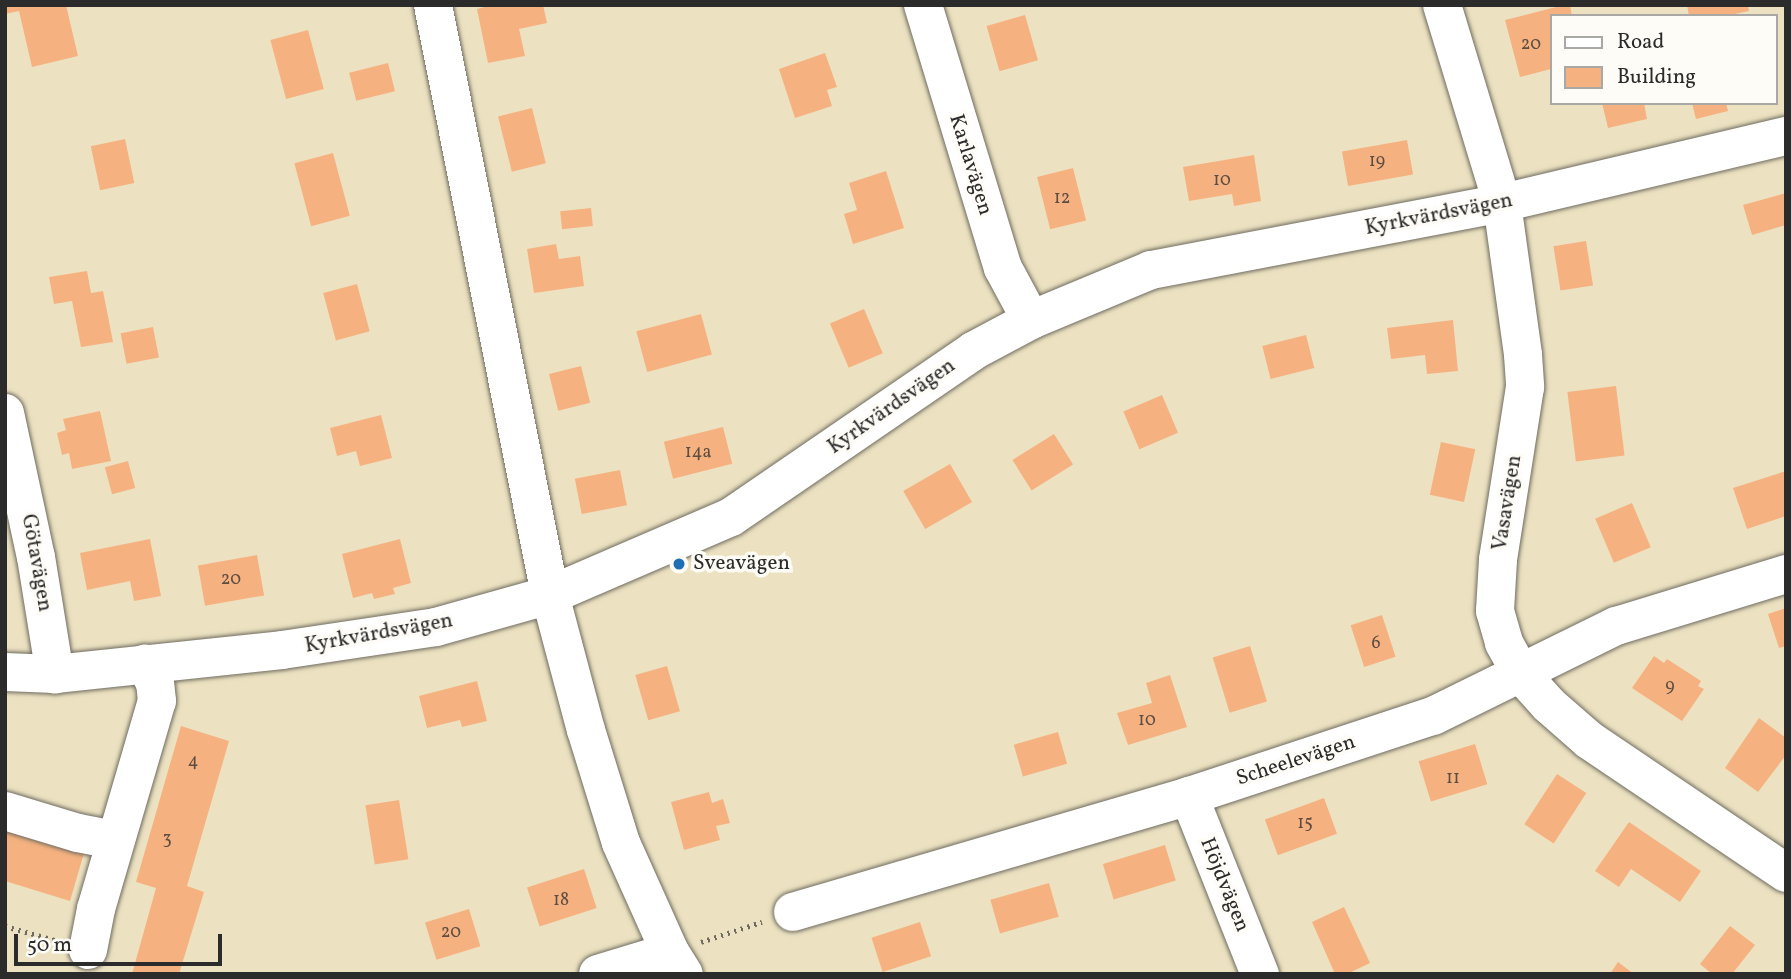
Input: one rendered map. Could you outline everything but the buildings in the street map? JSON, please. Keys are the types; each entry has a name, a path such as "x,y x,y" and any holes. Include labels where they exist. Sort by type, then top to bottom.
{"street":[{"path":"433,5 550,595 586,730 621,843 677,963 598,974"},
{"name":"Karlavägen","path":"923,5 1003,268 1031,320"},
{"name":"Vasavägen","path":"1442,5 1502,203 1517,297 1525,387 1499,560 1495,611 1504,643 1522,675 1549,705 1589,740 1786,873"},
{"name":"Kyrkvärdsvägen","path":"5,672 55,674 282,650 436,627 550,595 731,517 973,351 1031,320 1151,270 1502,203 1786,136"},
{"name":"Götavägen","path":"5,412 36,557 55,674"},
{"name":"Scheelevägen","path":"793,912 1189,796 1433,716 1522,675 1616,626 1786,574"},
{"path":"88,950 96,909 157,701 155,683 145,663"},
{"name":"Höjdvägen","path":"1189,796 1260,974"},
{"path":"5,811 78,833 116,840"}],"path":[{"path":"677,963 793,912"}],"place":[{"name":"Sveavägen","path":"679,564"}]}
